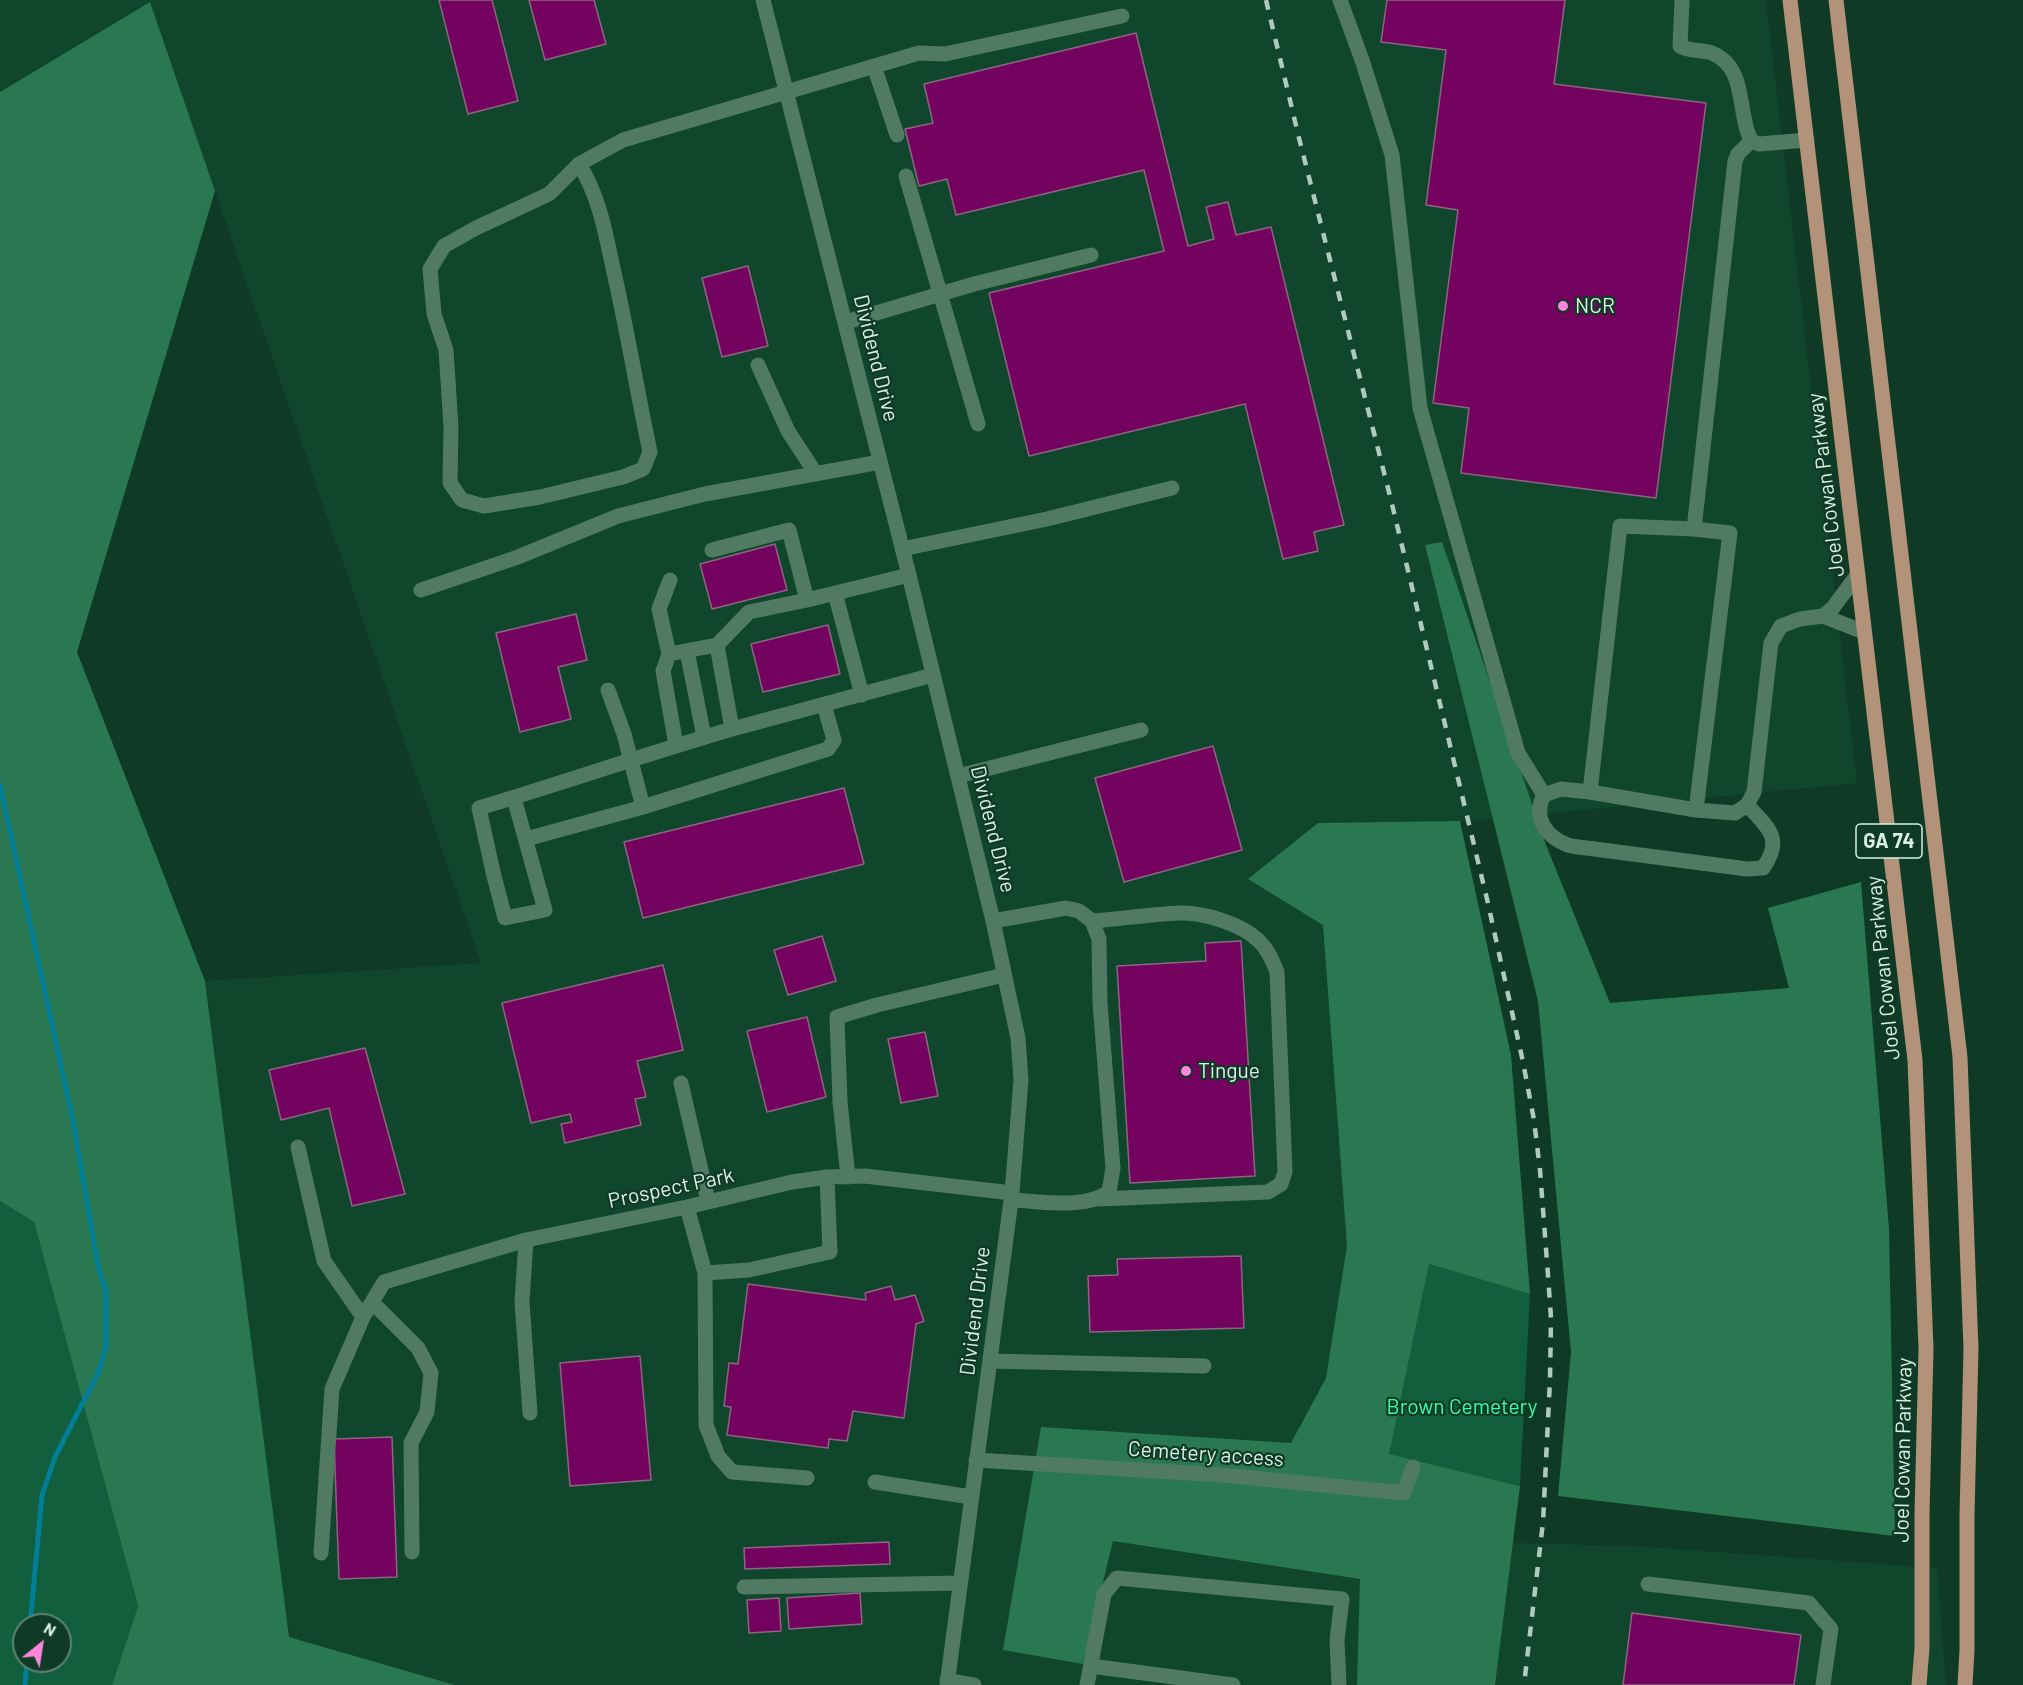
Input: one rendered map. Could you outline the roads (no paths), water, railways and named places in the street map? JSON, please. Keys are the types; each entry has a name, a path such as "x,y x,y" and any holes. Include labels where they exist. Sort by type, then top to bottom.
{"main road":[{"name":"Joel Cowan Parkway","path":"1790,0 1915,1060 1926,1349 1922,1648 1919,1685"},
{"name":"GA 74","path":"1836,0 1960,1056 1971,1349 1967,1515 1968,1650 1965,1685"}],"street":[{"name":"Dividend Drive","path":"763,0 909,575 993,921 1018,1038 1021,1080 1012,1197 947,1682"},
{"path":"1340,0 1392,155 1420,408 1518,753 1544,795"},
{"path":"1682,0 1680,46 1686,50 1710,52 1727,63 1737,78 1745,124 1751,141"},
{"path":"579,164 590,183 599,207 650,452 643,469 623,477 540,497 484,506 462,500 450,483 451,427 446,350 434,314 430,269 444,246 476,228 549,194 579,164 623,140 919,53 945,54 1122,16"},
{"path":"874,66 897,135"},
{"path":"1751,141 1759,144 1807,140"},
{"path":"1694,528 1735,161 1738,154 1751,141"},
{"path":"906,177 978,424"},
{"path":"846,322 940,294 1091,255"},
{"path":"758,365 788,430 816,474"},
{"path":"421,590 518,557 618,516 705,494 880,462"},
{"path":"902,549 1047,519 1172,488"},
{"path":"1590,792 1620,526 1694,528 1730,533 1696,810"},
{"path":"712,550 789,530 807,600"},
{"path":"1823,616 1832,609 1858,574"},
{"path":"669,654 717,645 749,612 909,575"},
{"path":"670,580 659,609 669,654 663,671 676,745"},
{"path":"835,593 862,695"},
{"path":"1544,795 1561,789 1696,810 1735,813 1747,805 1754,792 1771,643 1781,626 1800,619 1823,616 1864,632"},
{"path":"717,645 732,729"},
{"path":"687,651 704,737"},
{"path":"514,798 546,910 506,918 479,808 601,771 630,759 676,745 933,675"},
{"path":"608,690 643,807"},
{"path":"526,839 643,807 828,749 834,740 824,705"},
{"path":"958,776 1141,730"},
{"path":"1544,795 1538,813 1541,823 1552,837 1568,845 1747,869 1763,868 1771,856 1773,840 1768,826 1747,805"},
{"path":"993,921 1066,908 1079,911 1092,921 1099,939 1100,1003 1113,1168 1109,1192 1099,1199"},
{"name":"Prospect Park","path":"321,1553 332,1389 363,1317 384,1282 526,1240 792,1182 827,1177 865,1176 1012,1197 1076,1203 1099,1199 1268,1192 1281,1184 1285,1172 1276,972 1271,956 1257,939 1232,925 1201,914 1181,913 1092,921"},
{"path":"848,1176 840,1102 837,1017 877,1005 1004,975"},
{"path":"681,1083 708,1202"},
{"path":"298,1147 324,1261 363,1317"},
{"path":"705,1273 749,1270 830,1252 827,1177"},
{"path":"687,1206 705,1273 706,1425 717,1456 732,1472 807,1478"},
{"path":"526,1240 522,1302 530,1413"},
{"path":"372,1302 418,1348 431,1373 427,1412 411,1443 412,1552"},
{"path":"990,1361 1204,1366"},
{"name":"Cemetery access","path":"976,1460 1223,1475 1404,1493 1413,1467"},
{"path":"875,1482 971,1497"},
{"path":"1087,1685 1104,1594 1117,1578 1342,1599 1337,1640 1339,1685"},
{"path":"744,1587 960,1583"},
{"path":"1648,1584 1809,1603 1831,1629 1823,1685"},
{"path":"1090,1666 1233,1685"},
{"path":"947,1682 974,1685"}],"waterway":[{"path":"0,785 73,1121 98,1266 106,1292 106,1346 99,1371 55,1457 42,1495 31,1613"},
{"path":"25,1685 26,1673"}],"railway":[{"path":"1266,0 1391,500 1487,899 1534,1120 1551,1318 1550,1380 1543,1522 1524,1685"}],"place":[{"name":"NCR","path":"1563,306"},
{"name":"Tingue","path":"1186,1071"}],"park label":[{"name":"Brown Cemetery","path":"1462,1407"}]}
